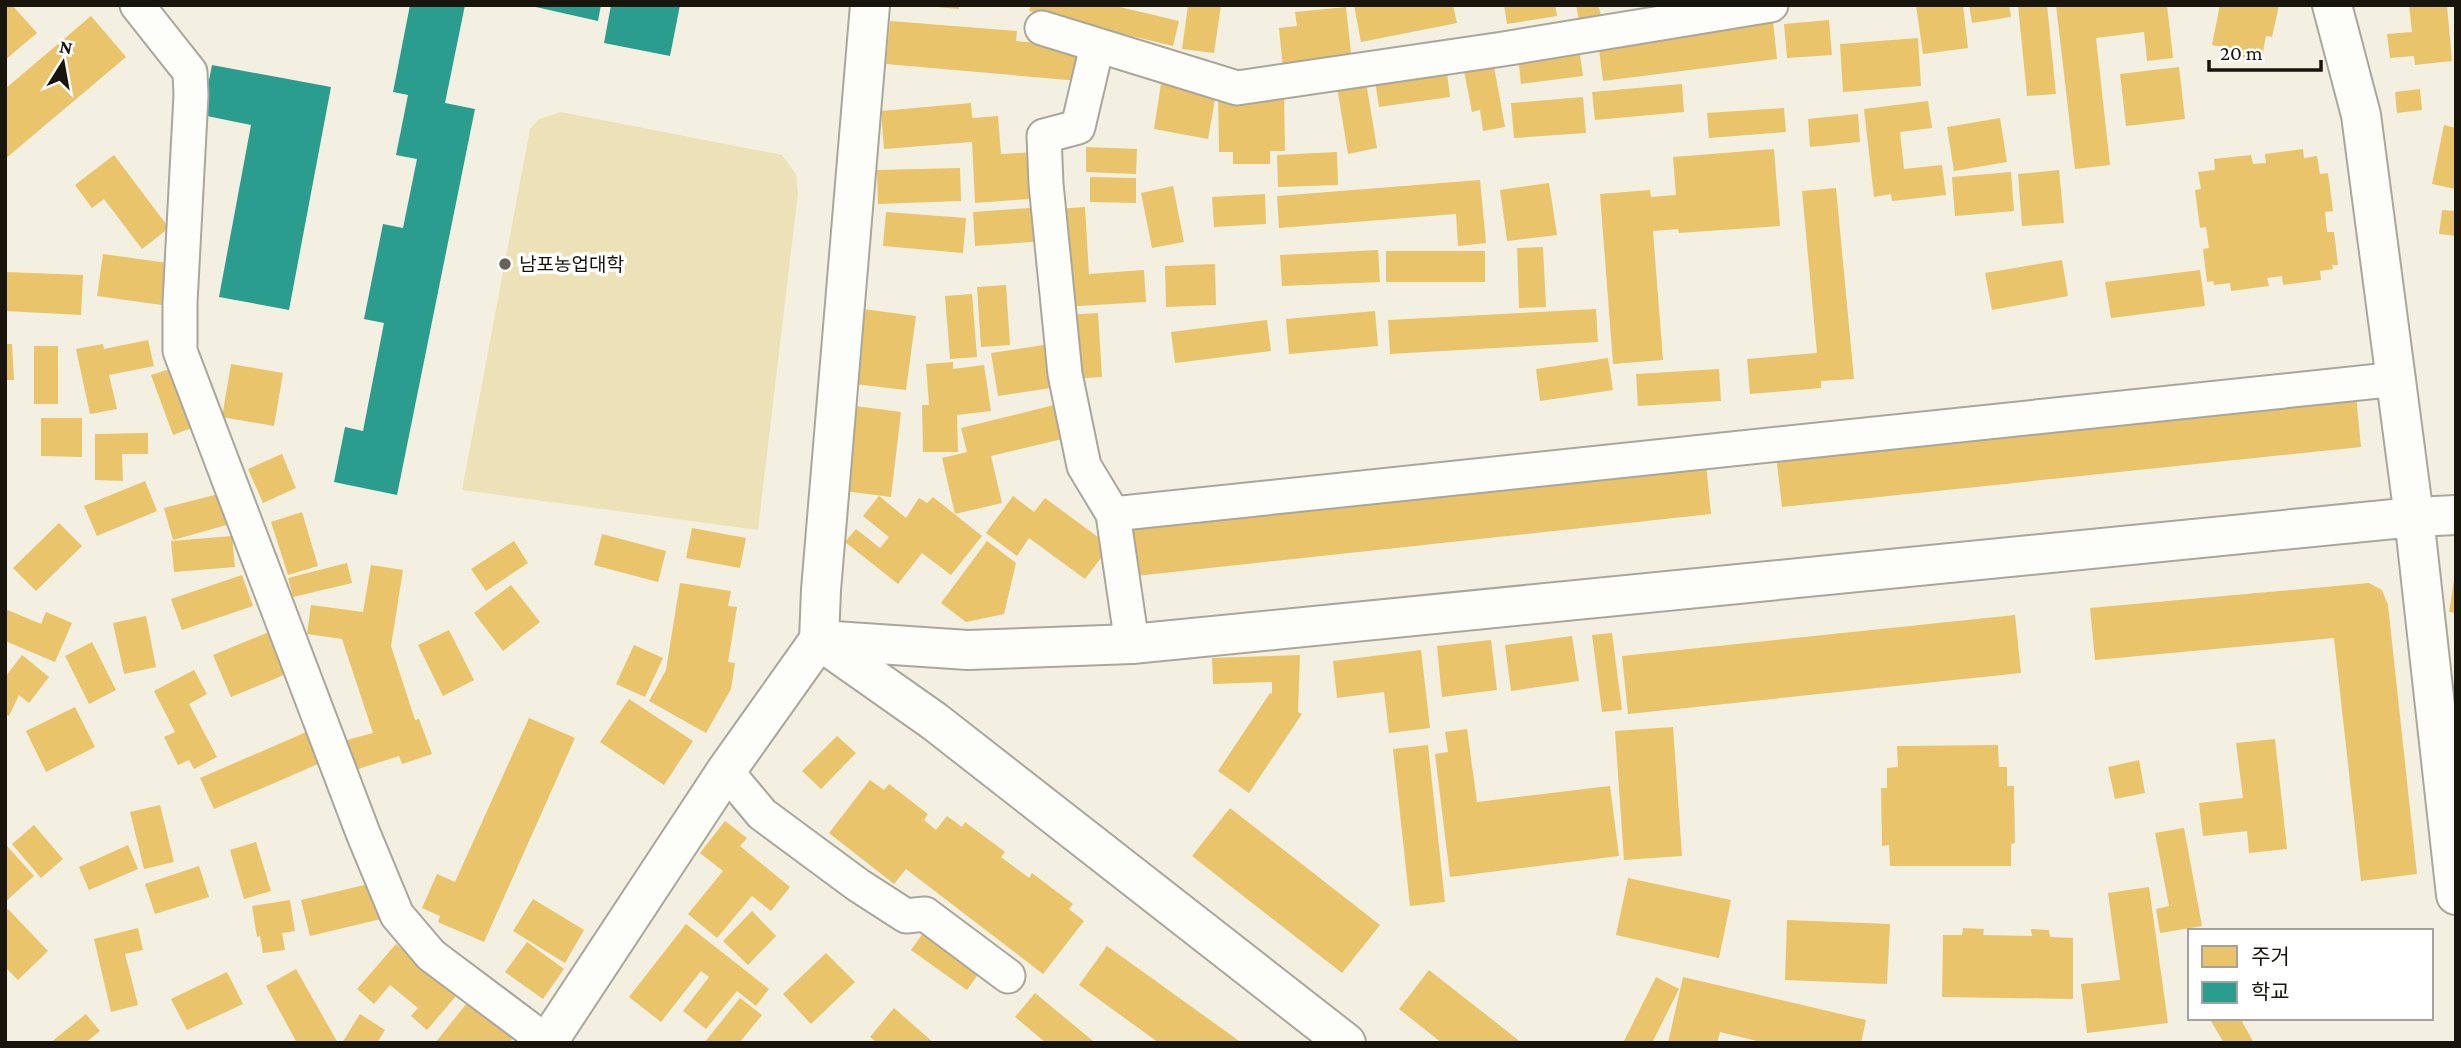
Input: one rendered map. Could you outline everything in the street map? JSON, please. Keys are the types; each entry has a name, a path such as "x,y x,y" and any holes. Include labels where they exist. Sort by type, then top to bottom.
{"main road":[{"path":"547,1043 726,771 820,640 821,590 870,5"},
{"path":"2332,5 2361,115 2398,379 2456,895"},
{"path":"820,640 968,650 1132,644 2456,515"},
{"path":"820,640 934,721 1341,1041"}],"street":[{"path":"137,5 190,72 180,351 363,833 397,915 431,956 547,1043"},
{"path":"1042,28 1237,88 1503,49 1770,5"},
{"path":"1097,46 1077,127 1044,136 1046,184 1065,374 1084,466 1113,514 1132,644"},
{"path":"1113,514 2398,379"},
{"path":"726,771 762,814 858,885 906,916 925,914 1008,976"}],"shaded area":[{"path":"561,112 782,155 796,174 798,193 758,530 462,490 530,129 539,119"}],"building: 주거":[{"path":"5,5 12,5 37,33 5,60"},
{"path":"959,5 959,9 937,7"},
{"path":"1031,5 1121,5 1120,7 1179,21 1173,46 1029,11"},
{"path":"1188,5 1221,5 1214,53 1182,49"},
{"path":"1354,5 1453,5 1457,23 1361,42"},
{"path":"1504,5 1555,5 1557,16 1507,24"},
{"path":"1576,5 1598,5 1601,15 1579,20"},
{"path":"1916,5 1963,5 1968,48 1923,54"},
{"path":"1969,5 2009,5 2011,17 1972,23"},
{"path":"2018,5 2047,5 2056,94 2027,96"},
{"path":"2056,5 2167,5 2173,58 2147,61 2144,32 2096,38 2110,165 2075,169"},
{"path":"2220,5 2279,5 2272,37 2266,36 2261,61 2239,57 2240,50 2212,45"},
{"path":"2409,5 2447,5 2452,61 2415,65 2414,56 2390,58 2387,34 2412,32"},
{"path":"1346,7 1352,62 1283,68 1279,28 1297,26 1295,12"},
{"path":"91,16 126,57 5,159 5,89"},
{"path":"1829,20 1832,55 1787,58 1784,24"},
{"path":"890,21 1017,31 1016,41 1083,47 1080,81 886,64"},
{"path":"1773,21 1777,59 1603,81 1598,42"},
{"path":"1918,38 1921,86 1843,92 1840,44"},
{"path":"1579,48 1583,76 1521,84 1518,55"},
{"path":"1492,55 1505,127 1483,131 1480,110 1472,112 1462,60"},
{"path":"1446,64 1450,97 1379,107 1374,74"},
{"path":"2179,67 2185,119 2126,126 2120,74"},
{"path":"1365,76 1377,148 1348,154 1336,81"},
{"path":"1161,84 1216,94 1208,139 1154,129"},
{"path":"1682,84 1684,112 1595,120 1592,92"},
{"path":"2420,89 2422,110 2397,113 2395,92"},
{"path":"1284,94 1285,151 1270,151 1270,164 1233,164 1233,152 1219,152 1218,95"},
{"path":"1583,97 1586,133 1514,138 1511,103"},
{"path":"1928,101 1932,128 1900,132 1904,169 1942,165 1946,195 1892,201 1891,194 1874,197 1864,109"},
{"path":"971,103 972,118 998,116 1001,154 1037,152 1041,198 975,203 972,142 884,149 881,111"},
{"path":"1784,108 1786,132 1709,138 1707,113"},
{"path":"1858,114 1860,142 1810,147 1808,119"},
{"path":"2000,118 2007,162 1954,171 1947,127"},
{"path":"2444,125 2456,128 2456,189 2432,184"},
{"path":"1086,147 1137,149 1136,174 1086,172"},
{"path":"1774,149 1780,226 1679,233 1678,229 1653,231 1663,360 1613,364 1600,194 1650,190 1651,197 1676,195 1673,157"},
{"path":"2303,149 2304,158 2317,156 2320,174 2328,173 2333,211 2325,212 2327,232 2334,232 2338,265 2332,265 2333,269 2320,271 2321,280 2283,285 2282,276 2267,278 2269,286 2231,291 2230,283 2214,285 2213,281 2207,282 2203,249 2209,248 2206,227 2200,228 2195,190 2201,189 2198,172 2215,170 2214,159 2251,155 2253,164 2266,163 2265,154"},
{"path":"1337,152 1338,185 1278,187 1277,155"},
{"path":"114,155 169,228 142,249 104,199 92,208 75,185"},
{"path":"960,168 961,201 878,204 877,170"},
{"path":"2059,170 2064,223 2022,226 2018,174"},
{"path":"2011,172 2014,211 1955,216 1952,177"},
{"path":"1090,177 1136,178 1136,203 1090,202"},
{"path":"1480,180 1486,243 1458,246 1456,214 1279,228 1277,196"},
{"path":"1549,183 1557,235 1507,241 1500,190"},
{"path":"1173,186 1184,242 1152,248 1141,193"},
{"path":"1836,188 1854,379 1821,381 1821,388 1750,394 1747,359 1817,353 1802,191"},
{"path":"1265,194 1266,224 1214,227 1212,197"},
{"path":"1042,207 1045,241 975,246 973,212"},
{"path":"1085,207 1089,274 1144,270 1146,302 1062,307 1056,209"},
{"path":"2442,210 2456,211 2456,236 2439,234"},
{"path":"886,212 966,218 963,253 883,246"},
{"path":"1543,247 1546,307 1519,308 1517,248"},
{"path":"1378,250 1380,282 1282,286 1280,255"},
{"path":"1386,251 1485,251 1485,282 1386,282"},
{"path":"103,254 168,263 162,305 97,296"},
{"path":"2062,260 2068,296 1992,310 1985,273"},
{"path":"1215,264 1216,305 1166,307 1165,266"},
{"path":"2200,270 2205,306 2111,318 2105,282"},
{"path":"5,272 83,275 81,315 5,311"},
{"path":"1006,285 1010,345 981,347 977,287"},
{"path":"972,294 977,357 950,359 945,296"},
{"path":"863,309 916,316 906,390 854,384"},
{"path":"1596,309 1598,342 1390,354 1388,320"},
{"path":"1375,311 1378,346 1289,354 1286,319"},
{"path":"1098,313 1102,377 1070,379 1066,315"},
{"path":"1267,320 1271,351 1175,363 1171,332"},
{"path":"148,340 154,366 109,375 117,409 90,414 76,349 103,344 104,349"},
{"path":"5,344 12,344 14,380 5,380"},
{"path":"1044,345 1051,388 998,396 991,353"},
{"path":"34,346 58,346 58,404 34,404"},
{"path":"1608,358 1613,390 1540,401 1536,369"},
{"path":"953,362 953,369 984,365 991,411 957,415 958,452 923,452 922,405 929,405 926,364"},
{"path":"231,364 283,373 274,426 222,417"},
{"path":"176,367 197,426 173,435 151,375"},
{"path":"1719,369 1721,401 1638,406 1636,374"},
{"path":"2356,395 2361,447 1782,507 1776,455"},
{"path":"1062,403 1071,437 991,456 1002,503 955,514 942,458 967,452 961,428"},
{"path":"855,406 901,412 891,497 844,491"},
{"path":"41,418 82,418 82,457 41,456"},
{"path":"148,433 148,454 122,454 123,481 95,480 95,434"},
{"path":"282,454 296,488 263,503 248,469"},
{"path":"1706,463 1711,514 1136,576 1131,524"},
{"path":"145,481 157,511 97,536 84,506"},
{"path":"222,493 230,524 173,540 164,508"},
{"path":"879,496 906,518 919,498 927,503 933,497 982,536 951,575 922,553 898,584 845,542 856,529 880,548 889,537 863,516"},
{"path":"1013,496 1034,512 1045,498 1110,546 1085,579 1029,538 1017,556 986,533"},
{"path":"302,512 318,566 288,575 271,522"},
{"path":"59,523 82,546 36,591 13,568"},
{"path":"692,528 746,538 740,568 686,558"},
{"path":"602,534 666,551 658,582 594,565"},
{"path":"232,536 235,567 174,572 171,541"},
{"path":"514,541 528,563 486,591 471,569"},
{"path":"987,541 1016,563 1004,614 966,622 941,603"},
{"path":"347,563 352,583 293,597 288,578"},
{"path":"371,565 403,570 391,646 415,720 419,719 432,754 402,764 399,756 352,771 343,741 373,733 342,639 307,634 311,605 363,612"},
{"path":"242,575 253,606 182,630 171,599"},
{"path":"2456,580 2456,613 2449,612"},
{"path":"680,583 731,591 728,606 737,607 728,662 735,663 731,689 706,733 649,701 666,670"},
{"path":"2369,583 2382,590 2388,605 2417,874 2361,881 2334,638 2095,660 2090,608"},
{"path":"511,585 540,622 503,651 474,613"},
{"path":"5,609 41,624 46,612 72,623 55,662 5,641"},
{"path":"2015,615 2021,673 1628,714 1622,656"},
{"path":"146,616 156,667 124,674 113,623"},
{"path":"449,630 474,680 443,696 418,645"},
{"path":"269,632 286,674 231,697 213,655"},
{"path":"1612,633 1622,710 1602,712 1592,635"},
{"path":"1572,636 1579,681 1511,691 1505,645"},
{"path":"1491,640 1497,690 1442,697 1437,646"},
{"path":"92,642 116,690 89,704 65,656"},
{"path":"634,645 663,658 645,697 616,684"},
{"path":"1421,650 1430,728 1389,733 1384,692 1337,698 1333,661"},
{"path":"22,655 49,677 29,703 19,695 9,716 5,714 5,677"},
{"path":"1300,655 1298,712 1302,714 1249,793 1218,771 1270,693 1272,694 1272,682 1213,684 1212,658"},
{"path":"194,670 207,694 189,704 217,757 194,769 189,760 178,765 164,737 175,732 154,691"},
{"path":"629,699 693,741 664,785 600,742"},
{"path":"75,707 95,747 46,772 26,731"},
{"path":"529,718 575,738 484,942 438,922 440,916 422,908 437,874 455,882"},
{"path":"1673,727 1682,856 1624,860 1615,731"},
{"path":"1467,729 1477,802 1610,786 1619,856 1450,877 1435,754 1448,752 1445,732"},
{"path":"311,730 325,761 214,809 200,778"},
{"path":"837,736 856,753 821,789 802,771"},
{"path":"2275,739 2287,849 2249,853 2247,831 2203,836 2199,803 2243,798 2236,743"},
{"path":"1428,745 1445,902 1410,906 1393,749"},
{"path":"1998,745 1999,767 2007,767 2007,786 2014,786 2015,843 2011,844 2011,866 1890,866 1889,845 1882,846 1881,788 1887,788 1887,768 1898,767 1897,746"},
{"path":"2139,760 2145,793 2115,799 2108,767"},
{"path":"870,780 884,790 889,784 928,814 924,820 936,830 947,816 962,827 965,822 1005,852 1001,857 1029,878 1032,873 1073,904 1069,909 1084,921 1043,974 906,869 894,884 829,833"},
{"path":"160,805 174,862 144,869 130,812"},
{"path":"1230,808 1380,925 1342,973 1192,856"},
{"path":"725,821 747,838 740,846 790,887 771,911 752,896 717,938 688,914 723,871 700,853"},
{"path":"34,825 63,859 41,878 12,844"},
{"path":"2184,828 2202,926 2160,933 2156,909 2169,906 2155,833"},
{"path":"256,842 271,891 244,899 230,850"},
{"path":"128,845 138,869 89,890 79,867"},
{"path":"7,846 34,876 5,902 5,848"},
{"path":"199,866 209,897 155,914 145,884"},
{"path":"1628,878 1731,900 1719,958 1616,935"},
{"path":"373,883 381,919 310,936 301,900"},
{"path":"2149,887 2168,1023 2087,1033 2081,984 2120,980 2108,893"},
{"path":"533,899 584,930 565,963 513,931"},
{"path":"290,900 295,931 282,933 285,950 263,953 260,936 257,937 252,906"},
{"path":"8,909 48,951 18,980 5,967 5,911"},
{"path":"752,911 776,936 748,965 723,941"},
{"path":"1787,920 1890,924 1887,984 1785,980"},
{"path":"686,924 769,989 756,1006 737,991 706,1029 683,1011 709,977 701,971 661,1022 629,997"},
{"path":"138,928 143,950 125,954 138,1005 111,1012 94,939"},
{"path":"1963,928 1984,929 1983,935 2032,936 2031,929 2049,930 2050,937 2073,938 2073,999 1942,997 1943,935 1962,935"},
{"path":"926,929 982,969 967,990 911,950"},
{"path":"527,942 564,969 543,999 505,972"},
{"path":"396,944 456,996 427,1030 411,1016 418,1008 390,985 374,1004 357,989"},
{"path":"1107,946 1242,1043 1159,1043 1079,985"},
{"path":"826,953 855,982 811,1024 783,994"},
{"path":"296,969 338,1043 297,1043 266,986"},
{"path":"1429,970 1522,1043 1442,1043 1399,1009"},
{"path":"227,972 243,1004 187,1030 171,999"},
{"path":"1656,977 1679,989 1652,1043 1623,1043"},
{"path":"1683,977 1866,1020 1861,1043 1765,1043 1720,1032 1717,1043 1668,1043"},
{"path":"1035,993 1093,1041 1046,1043 1015,1017"},
{"path":"740,998 762,1015 739,1043 704,1043"},
{"path":"467,1003 512,1039 510,1043 435,1043"},
{"path":"894,1008 934,1043 877,1043 870,1037"},
{"path":"86,1014 100,1031 85,1043 50,1043"},
{"path":"360,1014 385,1030 377,1043 342,1043"},
{"path":"2210,1020 2241,1020 2254,1043 2224,1043"}],"building: 학교":[{"path":"410,5 465,5 445,103 475,109 397,495 334,482 345,427 363,431 384,323 364,319 383,224 403,228 417,159 396,155 408,95 393,92"},
{"path":"527,5 601,5 598,21"},
{"path":"611,5 680,5 670,56 604,43"},
{"path":"212,65 331,87 289,310 219,297 251,125 202,115"}],"place":[{"name":"남포농업대학","path":"505,264"}]}
